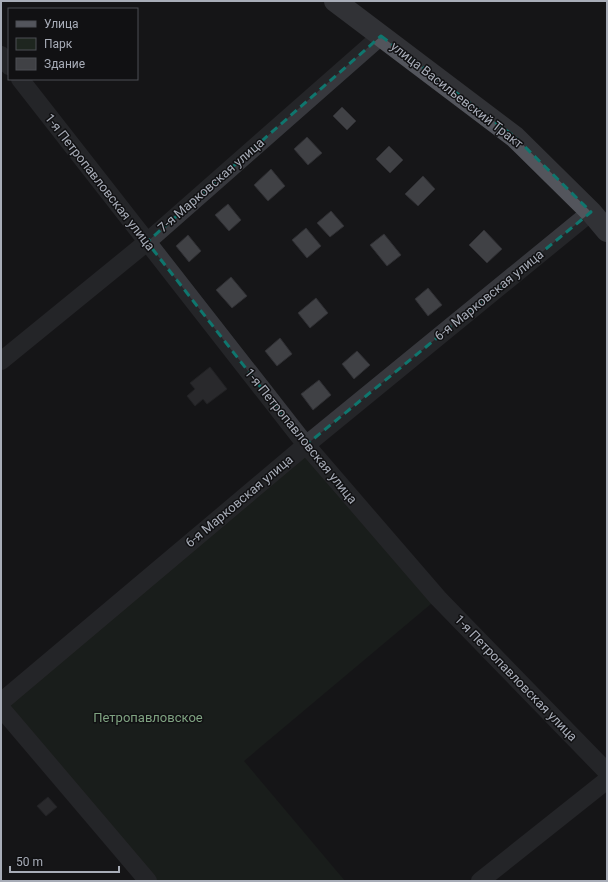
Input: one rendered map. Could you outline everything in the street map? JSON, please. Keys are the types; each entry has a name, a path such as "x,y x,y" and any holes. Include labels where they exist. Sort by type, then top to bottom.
{"main road":[{"name":"улица Васильевский Тракт","path":"335,1 515,137 592,212 607,231"}],"street":[{"name":"7-я Марковская улица","path":"1,361 147,242 381,36"},
{"path":"1,55 8,65"},
{"name":"1-я Петропавловская улица","path":"21,80 306,445 438,598 607,772"},
{"name":"6-я Марковская улица","path":"1,702 306,445 592,212"},
{"path":"1,708 148,881"},
{"path":"480,881 607,780"}],"highlighted area":[{"path":"381,36 515,137 591,212 306,445 147,242"}],"green space":[{"name":"Петропавловское","path":"306,445 438,598 244,761 345,881 148,881 1,708"}],"building":[{"path":"342,107 356,121 347,130 333,116"},
{"path":"307,137 322,153 308,165 294,149"},
{"path":"389,146 403,160 390,173 376,159"},
{"path":"271,169 285,186 268,201 254,185"},
{"path":"423,176 435,189 418,206 405,194"},
{"path":"228,204 241,220 229,231 215,215"},
{"path":"331,211 344,226 330,237 317,223"},
{"path":"306,228 321,246 307,258 292,240"},
{"path":"484,230 502,249 487,263 469,245"},
{"path":"384,234 401,255 387,266 370,245"},
{"path":"188,235 201,251 189,262 176,246"},
{"path":"231,277 247,296 232,308 216,290"},
{"path":"428,288 442,305 428,316 415,299"},
{"path":"316,298 328,313 310,328 298,313"},
{"path":"280,338 292,354 277,366 265,351"},
{"path":"357,351 370,365 354,379 342,364"},
{"path":"210,367 227,389 207,404 203,399 195,406 187,396 195,389 190,383"},
{"path":"319,380 331,395 313,410 301,394"},
{"path":"48,797 57,807 46,816 37,806"}]}
